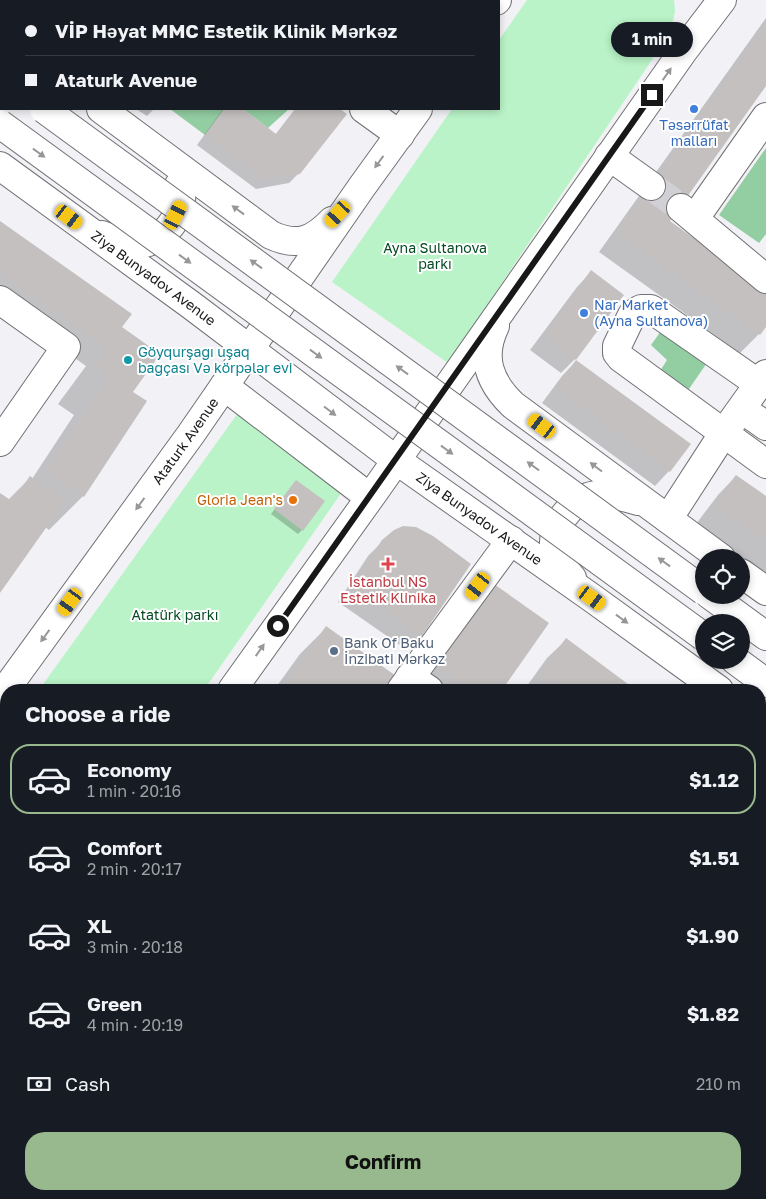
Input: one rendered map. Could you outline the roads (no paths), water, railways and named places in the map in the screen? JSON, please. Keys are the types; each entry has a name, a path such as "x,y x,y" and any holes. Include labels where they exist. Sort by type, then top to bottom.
{"main road":[{"path":"684,50 693,30 697,12 697,0"},
{"path":"236,684 684,50 722,0"},
{"path":"45,110 695,584"},
{"path":"102,110 271,234 290,242 305,241 317,235 361,188"},
{"path":"365,110 400,135"},
{"name":"Ataturk Avenue","path":"9,684 191,434 417,110"},
{"path":"766,117 687,212 766,280"},
{"path":"0,124 695,630"},
{"path":"82,227 130,244 144,243 159,237 172,224 181,206 181,189 174,171 151,146"},
{"path":"610,156 651,186"},
{"name":"Ziya Bunyadov Avenue","path":"0,166 213,322 396,460 511,540 711,684"},
{"path":"0,300 66,347 0,442"},
{"path":"506,304 490,337 488,349 488,360 494,383 503,395 513,405 708,549"},
{"path":"668,519 723,434 763,379 651,309 641,309 632,315 617,346 617,353 621,358 723,434 766,464"},
{"path":"191,434 218,377 221,356 218,336 213,322"},
{"path":"224,386 369,497"},
{"path":"742,409 766,426"},
{"path":"592,598 571,577 558,560 554,545 556,532 563,518 574,504 588,497 601,494 645,503"},
{"path":"415,684 511,540"},
{"path":"750,579 766,591"},
{"path":"722,604 766,636"},
{"path":"747,669 766,683"}],"tunnel":[{"path":"651,186 680,207"}],"place":[{"name":"Təsərrüfat malları","path":"694,109"},
{"name":"Nar Market (Ayna Sultanova)","path":"584,313"},
{"name":"Göyqurşağı uşaq bağçası Və körpələr evi","path":"128,360"},
{"name":"Gloria Jean's","path":"293,500"},
{"name":"İstanbul NS Estetik Klinika","path":"388,564"},
{"name":"Bank Of Baku İnzibati Mərkəz","path":"334,651"}],"park label":[{"name":"Ayna Sultanova parkı","path":"435,256"},
{"name":"Atatürk parkı","path":"175,615"}]}
